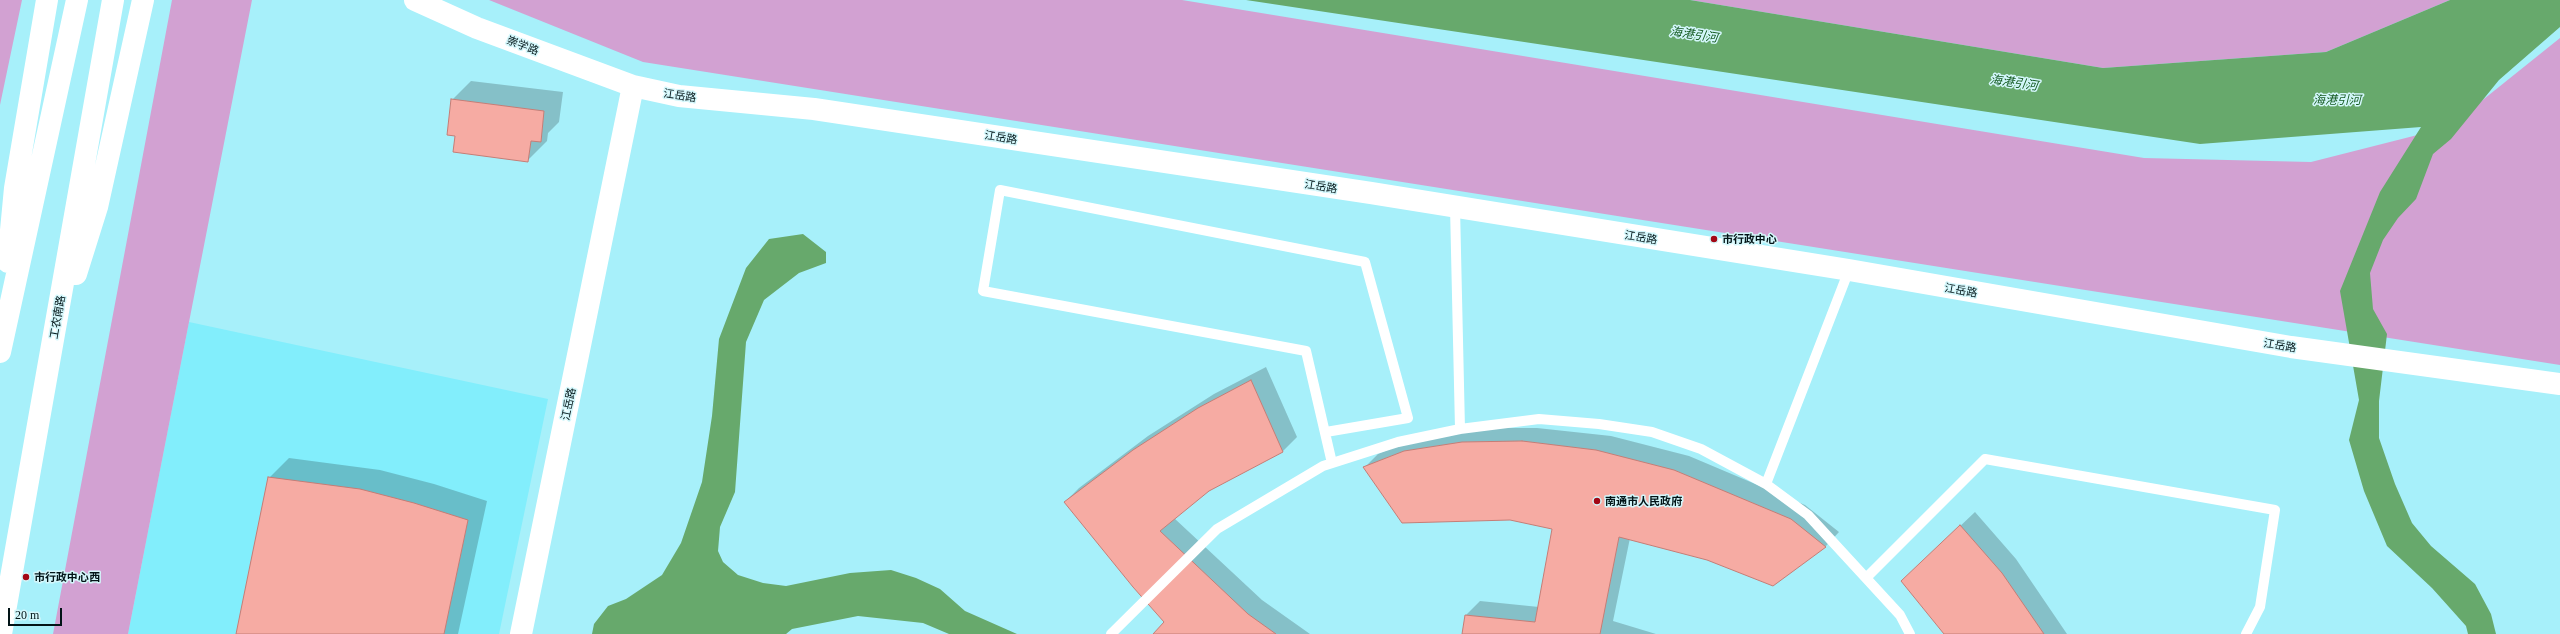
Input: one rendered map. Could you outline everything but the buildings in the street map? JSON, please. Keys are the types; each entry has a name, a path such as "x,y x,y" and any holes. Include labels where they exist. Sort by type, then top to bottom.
{"street":[{"path":"0,340 15,188 47,0"},
{"path":"0,352 77,0"},
{"name":"工农南路","path":"1,634 13,576 47,371 113,0"},
{"path":"47,371 97,207 144,0"},
{"name":"崇学路","path":"415,0 477,28 633,86"},
{"name":"江岳路","path":"521,634 633,86 679,96 814,109 1455,207 1849,270 2342,354 2560,384"}],"lane":[{"path":"1326,432 1408,418 1365,262 1000,190 983,291 1306,351 1332,463"},
{"path":"1455,207 1460,429"},
{"path":"1766,484 1849,270"},
{"path":"1111,634 1217,529 1322,466 1398,442 1460,429 1539,419 1599,424 1652,432 1701,449 1766,484 1808,515 1900,615 1910,634"},
{"path":"1866,578 1985,459 2275,510 2260,607 2246,634"}],"shaded area":[{"path":"0,0 22,0 0,105"},
{"path":"172,0 252,0 128,634 53,634"},
{"path":"489,0 1182,0 2144,158 2311,162 2449,127 2560,38 2560,365 643,62"},
{"path":"1690,0 2450,0 2326,52 2103,68"},
{"path":"189,322 548,399 499,634 128,634"}],"water":[{"name":"海港引河","path":"1246,0 1690,0 2103,68 2326,52 2450,0 2560,0 2560,27 2499,80 2451,139 2433,154 2416,199 2398,218 2383,240 2370,273 2373,309 2387,334 2379,401 2379,438 2395,484 2412,523 2431,546 2475,584 2491,614 2496,634 2468,634 2466,626 2432,588 2387,546 2364,491 2349,440 2359,400 2340,291 2380,192 2421,127 2200,144"},
{"path":"803,234 826,252 826,263 799,273 764,300 746,342 735,492 720,527 718,551 723,562 738,575 763,583 786,586 850,573 891,570 916,578 940,589 965,611 1017,634 949,634 923,623 858,616 792,629 786,634 592,634 594,624 608,606 626,599 662,575 681,543 702,482 712,416 719,339 746,268 769,239"}],"place":[{"name":"市行政中心","path":"1714,239"},
{"name":"南通市人民政府","path":"1597,501"},
{"name":"市行政中心西","path":"26,577"}]}
